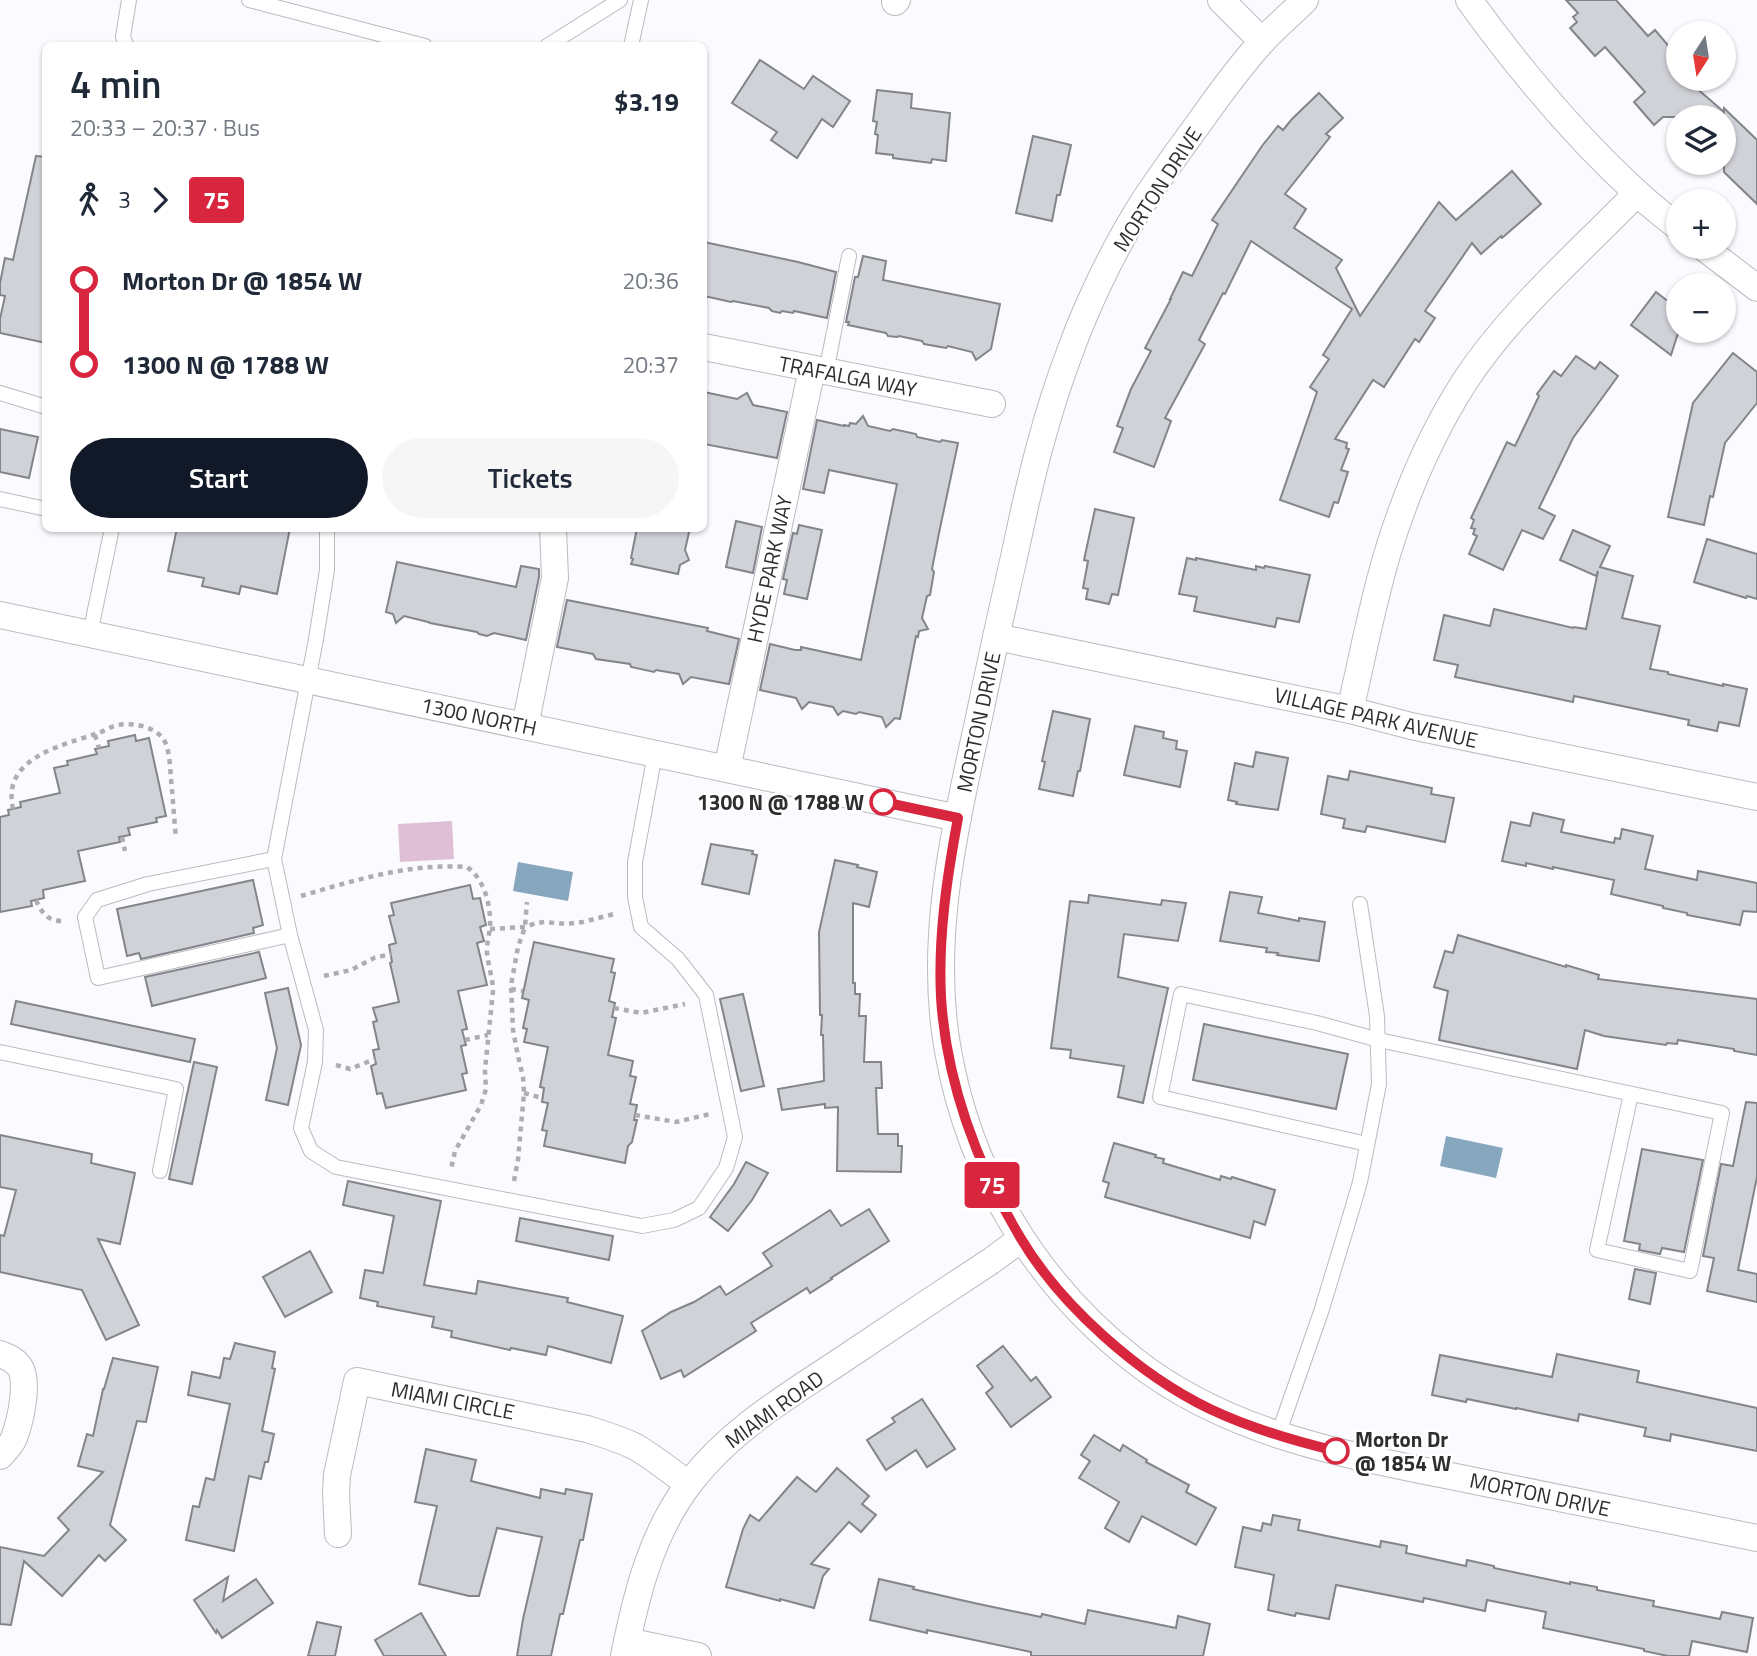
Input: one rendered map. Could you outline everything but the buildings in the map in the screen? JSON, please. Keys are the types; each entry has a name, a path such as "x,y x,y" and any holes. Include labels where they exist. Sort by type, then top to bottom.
{"street":[{"path":"1221,0 1262,41"},
{"name":"MORTON DRIVE","path":"1306,0 1262,41 1221,93 1136,213 1071,347 1047,417 996,637 947,878 940,940 941,998 948,1053 961,1102 977,1151 997,1196 1021,1239 1046,1275 1107,1338 1139,1365 1210,1409 1278,1435 1355,1456 1757,1538"},
{"path":"1469,0 1526,75 1579,136 1637,193 1666,217"},
{"path":"1350,710 1390,545 1440,424 1466,381 1501,334 1533,297 1637,193"},
{"path":"1719,259 1757,288"},
{"name":"TRAFALGA WAY","path":"707,348 992,404"},
{"name":"HYDE PARK WAY","path":"727,769 819,370"},
{"path":"525,726 555,578 553,532"},
{"name":"1300 NORTH","path":"0,615 958,818"},
{"name":"VILLAGE PARK AVENUE","path":"996,637 1757,797"},
{"name":"MIAMI ROAD","path":"625,1648 649,1559 673,1509 688,1484 725,1443 747,1424 1021,1239"},
{"path":"0,1354 11,1358 20,1367 24,1390 13,1440 0,1456"},
{"name":"MIAMI CIRCLE","path":"338,1534 337,1475 357,1381 563,1423 611,1436 659,1462 688,1484"},
{"path":"625,1648 698,1656"}],"lane":[{"path":"125,42 123,37 128,0"},
{"path":"249,0 410,42"},
{"path":"553,42 620,0"},
{"path":"632,42 641,0"},
{"path":"819,370 849,256"},
{"path":"0,393 42,406"},
{"path":"0,499 42,508"},
{"path":"90,634 111,532"},
{"path":"327,532 327,569 274,859 290,935 316,1030 315,1062 301,1128 311,1151 336,1167 642,1226 674,1220 699,1208 726,1168 735,1137 706,995 678,959 642,927 635,897 635,862 655,754"},
{"path":"274,859 148,884 97,900 85,917 98,978 290,935"},
{"path":"1278,1435 1329,1287 1360,1182 1379,1084 1377,1016 1360,904"},
{"path":"1367,1144 1160,1097 1181,994 1317,1023 1379,1040 1722,1113 1690,1271 1597,1250 1631,1094"},
{"path":"0,1052 176,1090 160,1171"}],"path":[{"path":"13,809 10,796 12,786 20,770 35,758 116,725 135,725 154,730 165,741 170,763 176,838"},
{"path":"95,735 99,748"},
{"path":"122,837 125,851"},
{"path":"300,896 381,873 409,869 467,867 480,881 491,919 487,955 493,979 485,1070 486,1089 481,1105 455,1151 451,1170"},
{"path":"36,900 41,912 50,919 70,920"},
{"path":"514,1183 524,1093 513,1030 511,989 513,969 525,927 527,902"},
{"path":"490,929 525,927 536,923 583,922 614,914"},
{"path":"319,977 351,970 374,958 391,954"},
{"path":"511,989 523,991"},
{"path":"614,1008 641,1013 689,1003"},
{"path":"465,1040 489,1035"},
{"path":"331,1064 350,1069 375,1059"},
{"path":"524,1093 542,1098"},
{"path":"635,1115 676,1122 712,1114"}],"shaded area":[{"path":"452,821 454,859 400,862 398,824"}],"water":[{"path":"518,862 573,872 568,901 513,891"},
{"path":"1446,1136 1503,1148 1496,1178 1440,1166"}],"bus line":[{"name":"75","path":"883,802 958,818 947,878 940,940 941,998 948,1053 977,1151 997,1196 1021,1239 1046,1275 1107,1338 1139,1365 1174,1389 1245,1424 1336,1451"}],"place":[{"name":"1300 N @ 1788 W","path":"883,802"},
{"name":"Morton Dr @ 1854 W","path":"1336,1451"}]}
